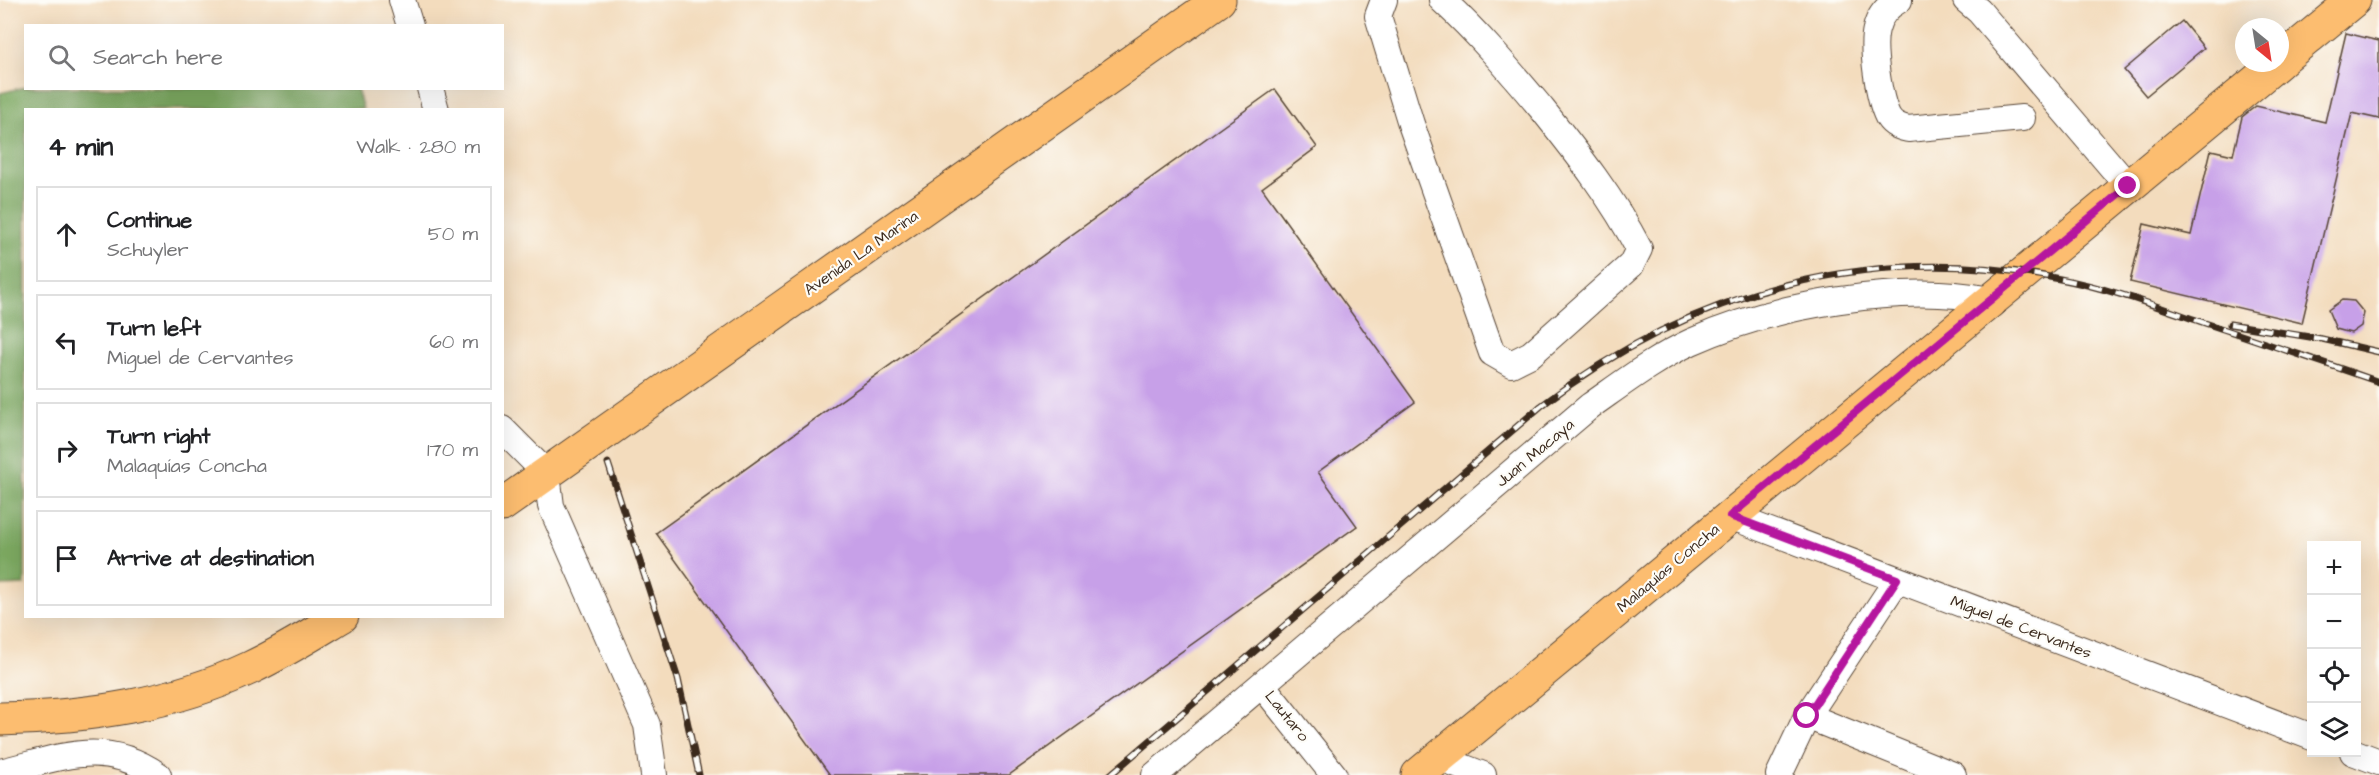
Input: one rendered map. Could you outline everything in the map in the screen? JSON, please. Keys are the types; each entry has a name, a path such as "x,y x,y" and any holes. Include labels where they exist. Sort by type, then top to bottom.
{"main road":[{"name":"Avenida La Marina","path":"504,504 1219,0"},
{"name":"Malaquías Concha","path":"2289,54 2356,1"},
{"name":"Malaquías Concha","path":"1429,766 2267,72"},
{"path":"0,719 84,715 183,694 248,669 338,618"}],"street":[{"path":"402,0 409,24"},
{"path":"1384,0 1378,16 1419,146 1492,353 1511,364 1531,354 1631,265 1640,249 1622,217 1569,143 1482,36 1443,0"},
{"path":"1899,0 1889,7 1879,20 1875,39 1876,61 1883,99 1892,122 1908,129 2022,118"},
{"path":"1966,0 1979,11 2128,186"},
{"path":"431,90 435,108"},
{"name":"Juan Macaya","path":"1155,775 1590,406 1668,354 1729,327 1818,305 1903,294 1945,294 1990,300"},
{"path":"504,431 547,474 550,506 647,725 654,775"},
{"name":"Miguel de Cervantes","path":"1730,516 2307,735"},
{"path":"1779,775 1807,716 1897,579"},
{"name":"Lautaro","path":"1262,685 1334,775"},
{"path":"1807,716 1953,775"},
{"path":"0,772 84,753 113,753 136,760 158,775"},
{"path":"2361,756 2379,762"},
{"path":"1429,766 1483,775"}],"green space":[{"path":"24,87 24,90 357,90 363,108 24,108 24,585 0,586 0,93"}],"building":[{"path":"2182,21 2204,48 2146,96 2124,70"},
{"path":"2346,33 2379,41 2379,119 2352,113 2302,323 2130,282 2144,224 2191,235 2211,150 2233,155 2242,117 2256,106 2325,122"},
{"path":"1275,89 1317,147 1262,188 1415,402 1318,472 1357,526 1009,775 830,775 656,533"},
{"path":"2342,300 2354,301 2364,313 2361,326 2351,333 2336,329 2328,310"}],"railway":[{"path":"1110,775 1541,406 1599,366 1659,332 1722,305 1787,285 1853,272 1921,266 1990,269 2060,279 2096,287 2379,382"},
{"path":"2230,324 2322,339 2379,352"},
{"path":"608,463 678,679 699,775"}],"route":[{"path":"1807,716 1897,579 1730,516 2128,186"}]}
